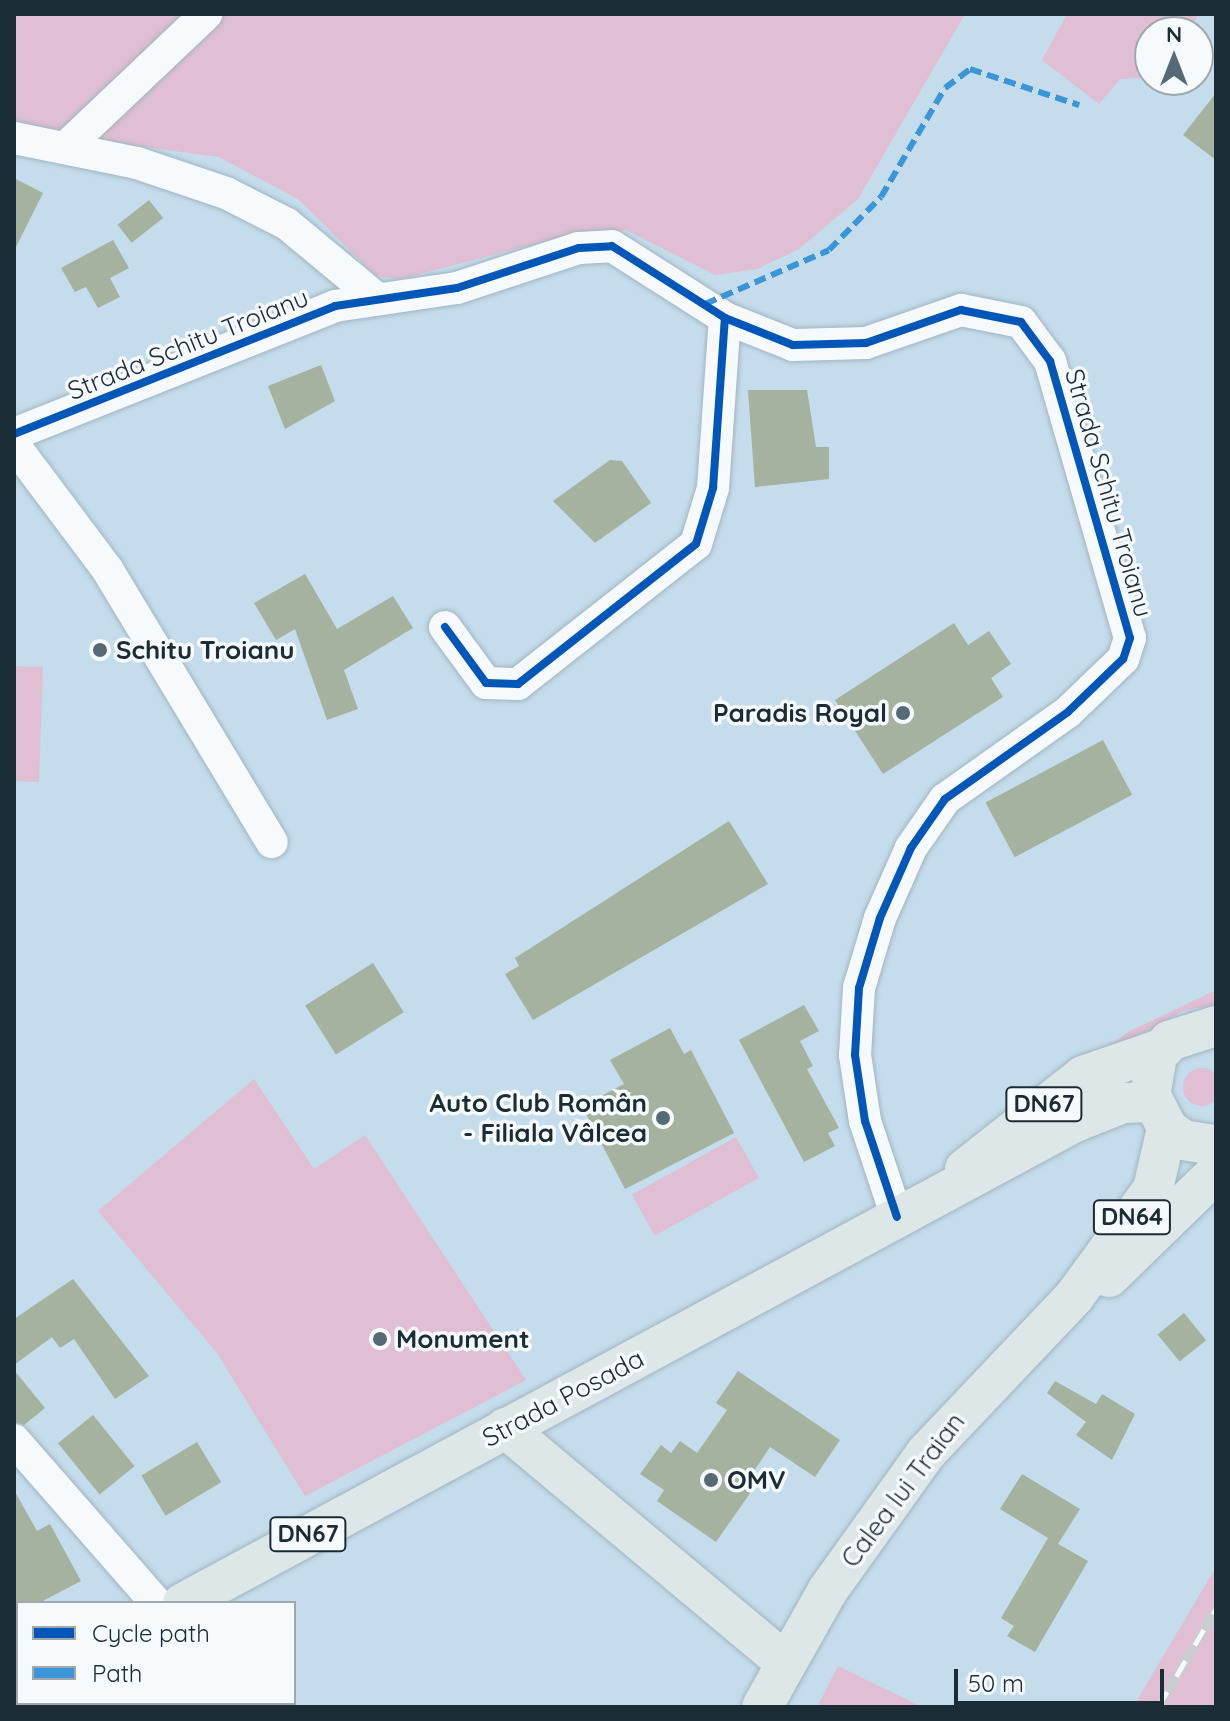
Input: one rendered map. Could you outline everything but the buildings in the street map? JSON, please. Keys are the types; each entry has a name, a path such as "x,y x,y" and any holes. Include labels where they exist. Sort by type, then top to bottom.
{"main road":[{"name":"Strada Posada","path":"943,1191 1006,1131 1083,1076 1164,1048 1185,1030 1216,1026"},
{"name":"Calea lui Traian","path":"762,1707 785,1662 926,1453 1074,1297 1153,1189 1160,1115 1150,1074 1164,1048"},
{"name":"Strada Posada","path":"187,1601 943,1191 978,1180 1100,1110 1160,1115"},
{"path":"1160,1115 1216,1145"},
{"name":"Calea lui Traian","path":"1074,1297 1127,1263 1216,1173"},
{"path":"505,1428 785,1662"}],"street":[{"path":"65,148 206,14"},
{"name":"Strada Schitu Troianu","path":"14,138 137,163 260,208 375,297"},
{"name":"Strada Schitu Troianu","path":"17,437 335,306 375,297 457,288 579,248 612,246 725,318 764,338 832,348 961,310 1021,322 1050,361 1130,638 1123,659 1080,701 945,799 911,848 880,918 859,988 855,1055 861,1108 897,1217"},
{"path":"445,627 486,683 518,684 696,544 713,488 725,318"},
{"path":"17,437 107,569 272,842"},
{"path":"14,1440 154,1601"}],"shaded area":[{"path":"14,14 965,14 858,199 799,249 757,269 715,275 626,230 542,242 401,279 376,276 298,199 219,157 14,129"},
{"path":"1067,14 1199,14 1134,16 1134,78 1120,79 1099,104 1042,60"},
{"path":"14,666 43,667 39,782 14,781"},
{"path":"1216,990 1216,1005 1185,1010 1065,1076 1130,1031"},
{"path":"1202,1068 1216,1073 1221,1087 1216,1101 1202,1106 1188,1101 1183,1087 1188,1073"},
{"path":"254,1079 314,1169 365,1135 526,1380 305,1496 217,1353 98,1211"},
{"path":"736,1137 759,1178 655,1236 632,1195"},
{"path":"1216,1567 1216,1707 1133,1707"},
{"path":"838,1666 922,1707 817,1707"}],"railway":[{"path":"1158,1707 1216,1609"}],"marked path":[{"path":"705,304 829,250 881,197 945,88 970,69 1079,105"}],"cycle path":[{"path":"14,434 335,306 457,288 579,248 612,246 725,318 793,345 866,343 961,310 1021,322 1050,361 1130,638 1123,659 1068,712 945,799 911,848 880,918 859,988 855,1055 865,1121 897,1217"},
{"path":"445,627 486,683 518,684 696,544 713,488 725,318"}],"place":[{"name":"Schitu Troianu","path":"100,650"},
{"name":"Paradis Royal","path":"903,713"},
{"name":"Auto Club Român - Filiala Vâlcea","path":"663,1118"},
{"name":"Monument","path":"380,1339"},
{"name":"OMV","path":"711,1480"}]}
